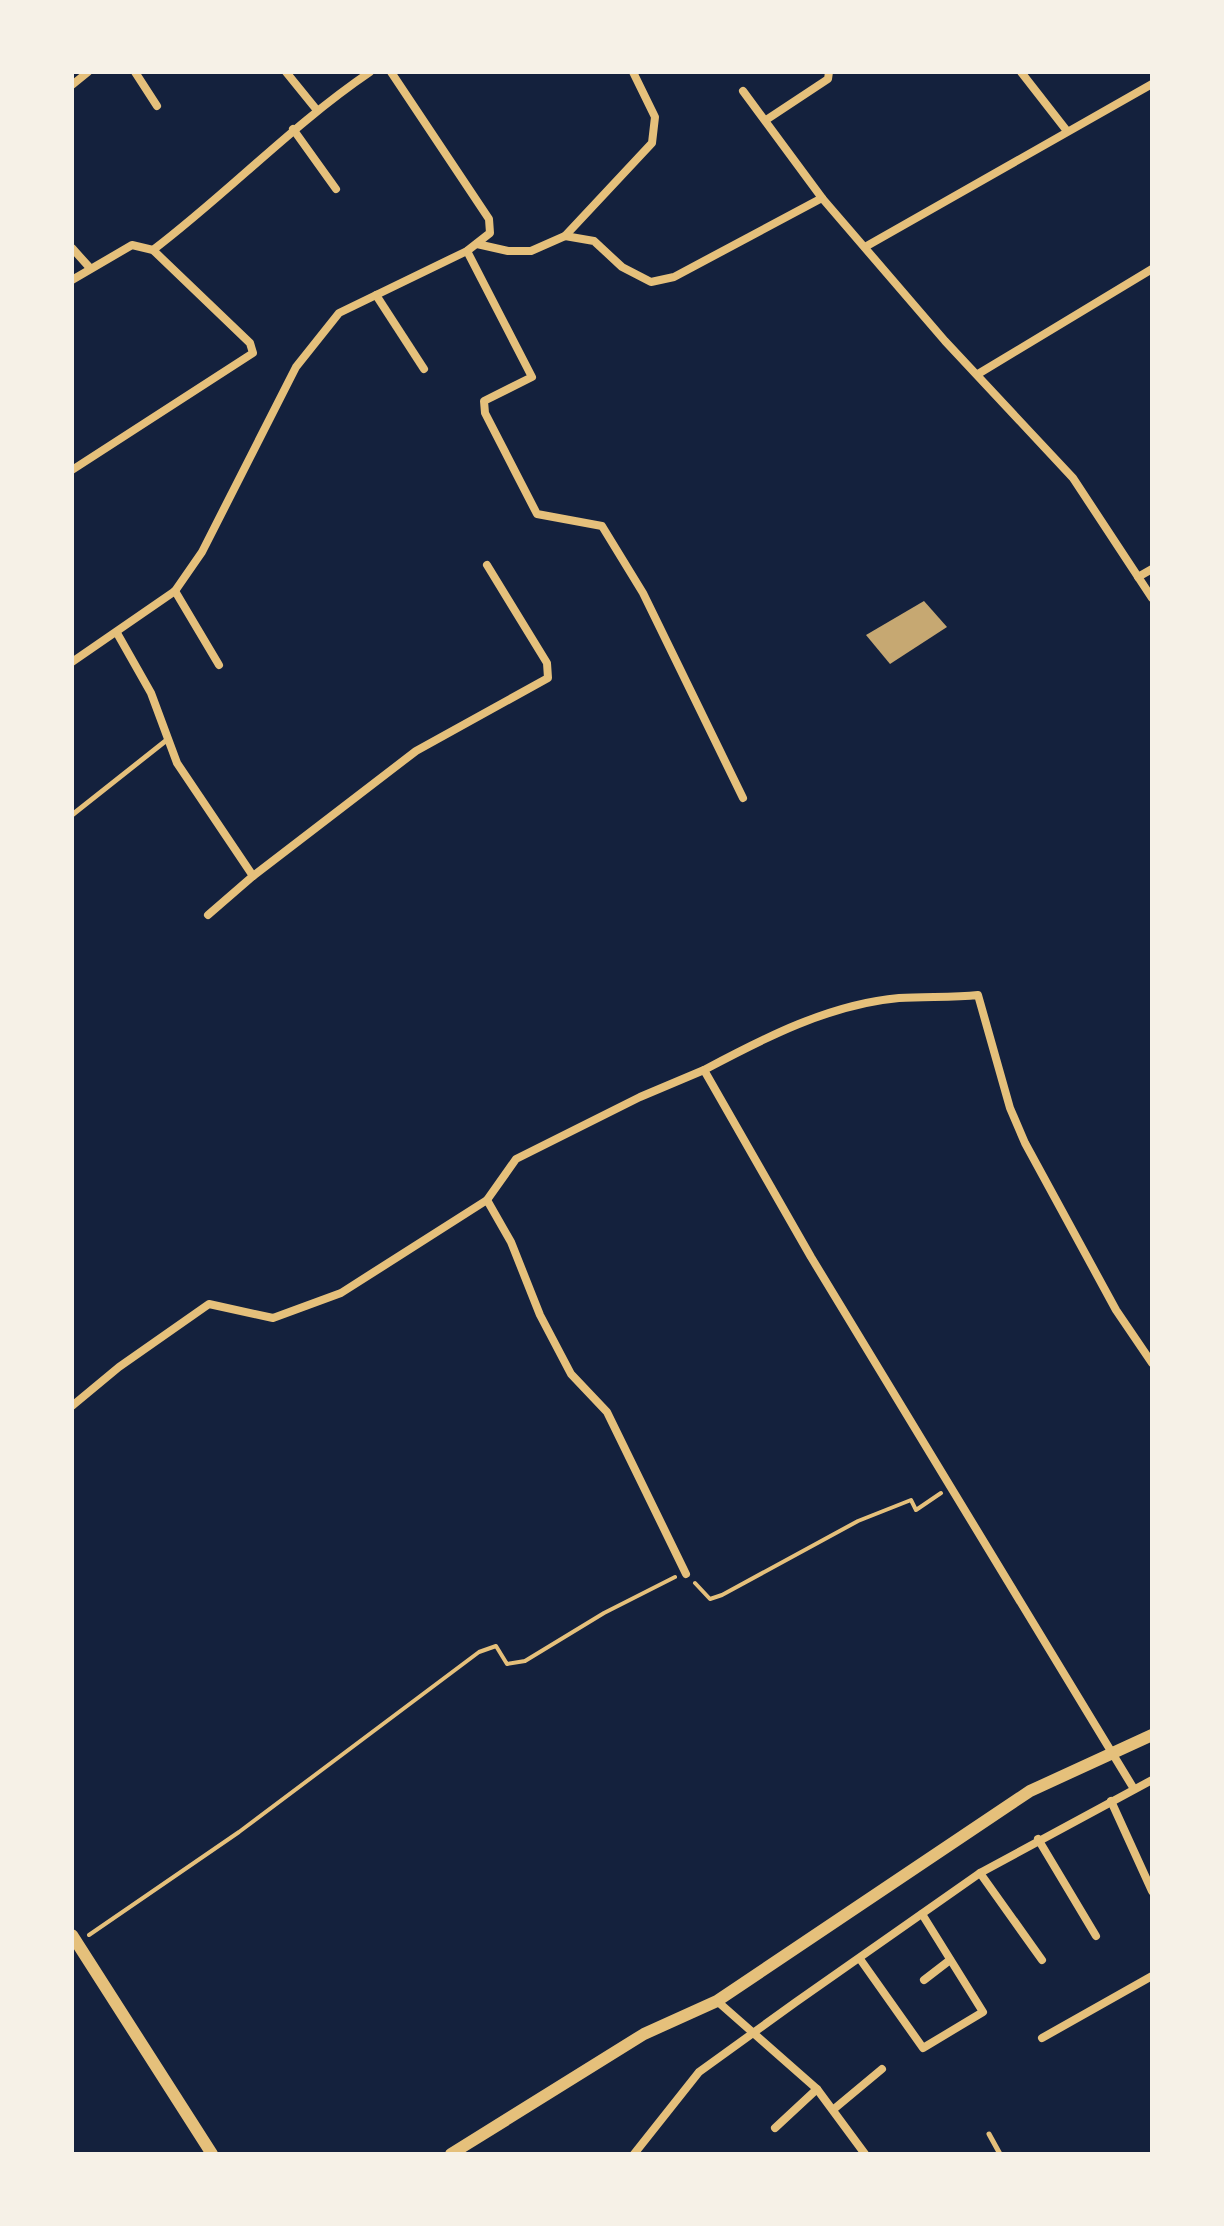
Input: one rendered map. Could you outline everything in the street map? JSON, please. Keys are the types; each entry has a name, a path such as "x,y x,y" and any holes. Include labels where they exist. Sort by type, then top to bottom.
{"street":[{"path":"72,85 88,72"},
{"path":"135,72 157,106"},
{"path":"286,72 316,109"},
{"path":"153,250 196,217 316,109 370,72"},
{"path":"72,662 175,591 202,552 296,367 339,313 467,251 490,233 489,219 391,72"},
{"path":"477,244 508,251 531,251 565,236 652,143 655,117 633,72"},
{"path":"766,120 828,79 829,72"},
{"path":"1021,72 1067,131"},
{"path":"865,247 1152,84"},
{"path":"743,91 822,198 1073,478 1152,598"},
{"path":"293,129 336,189"},
{"path":"565,236 594,241 622,267 651,282 674,277 822,198"},
{"path":"72,280 132,245 153,250 250,343 253,353 72,470"},
{"path":"72,248 90,268"},
{"path":"467,251 532,377 484,401 485,413 537,514 602,526 643,593 743,798"},
{"path":"978,374 1152,269"},
{"path":"376,295 424,369"},
{"path":"208,915 253,876 416,751 548,678 547,663 487,565"},
{"path":"1138,577 1152,569"},
{"path":"175,591 219,665"},
{"path":"117,633 151,693 177,763 253,876"},
{"path":"72,1406 119,1367 209,1304 273,1318 341,1293 487,1200 516,1159 752,1044 826,1014 897,998 978,995 1010,1108 1025,1143 1116,1310 1152,1363"},
{"path":"704,1070 811,1257 1134,1789"},
{"path":"487,1200 511,1242 540,1315 571,1374 607,1412 686,1574"},
{"path":"451,2154 644,2034 717,2001 1030,1791 1152,1735"},
{"path":"634,2154 699,2072 751,2034 980,1873 1152,1780"},
{"path":"1111,1801 1152,1891"},
{"path":"1038,1839 1096,1936"},
{"path":"980,1873 1042,1960"},
{"path":"860,1959 923,2048 983,2012 922,1914"},
{"path":"74,1939 212,2154"},
{"path":"924,1980 950,1960"},
{"path":"1042,2038 1152,1976"},
{"path":"717,2001 817,2089 865,2154"},
{"path":"834,2109 882,2069"},
{"path":"775,2128 817,2089"}],"lane":[{"path":"72,815 168,738"},
{"path":"989,2134 1000,2154"}],"path":[{"path":"74,1939 171,1882 479,1652 496,1646 507,1664 525,1661 604,1613 686,1574 710,1599 722,1595 858,1521 911,1500 916,1510 950,1486"}],"building":[{"path":"924,601 947,627 890,664 866,635"}]}
